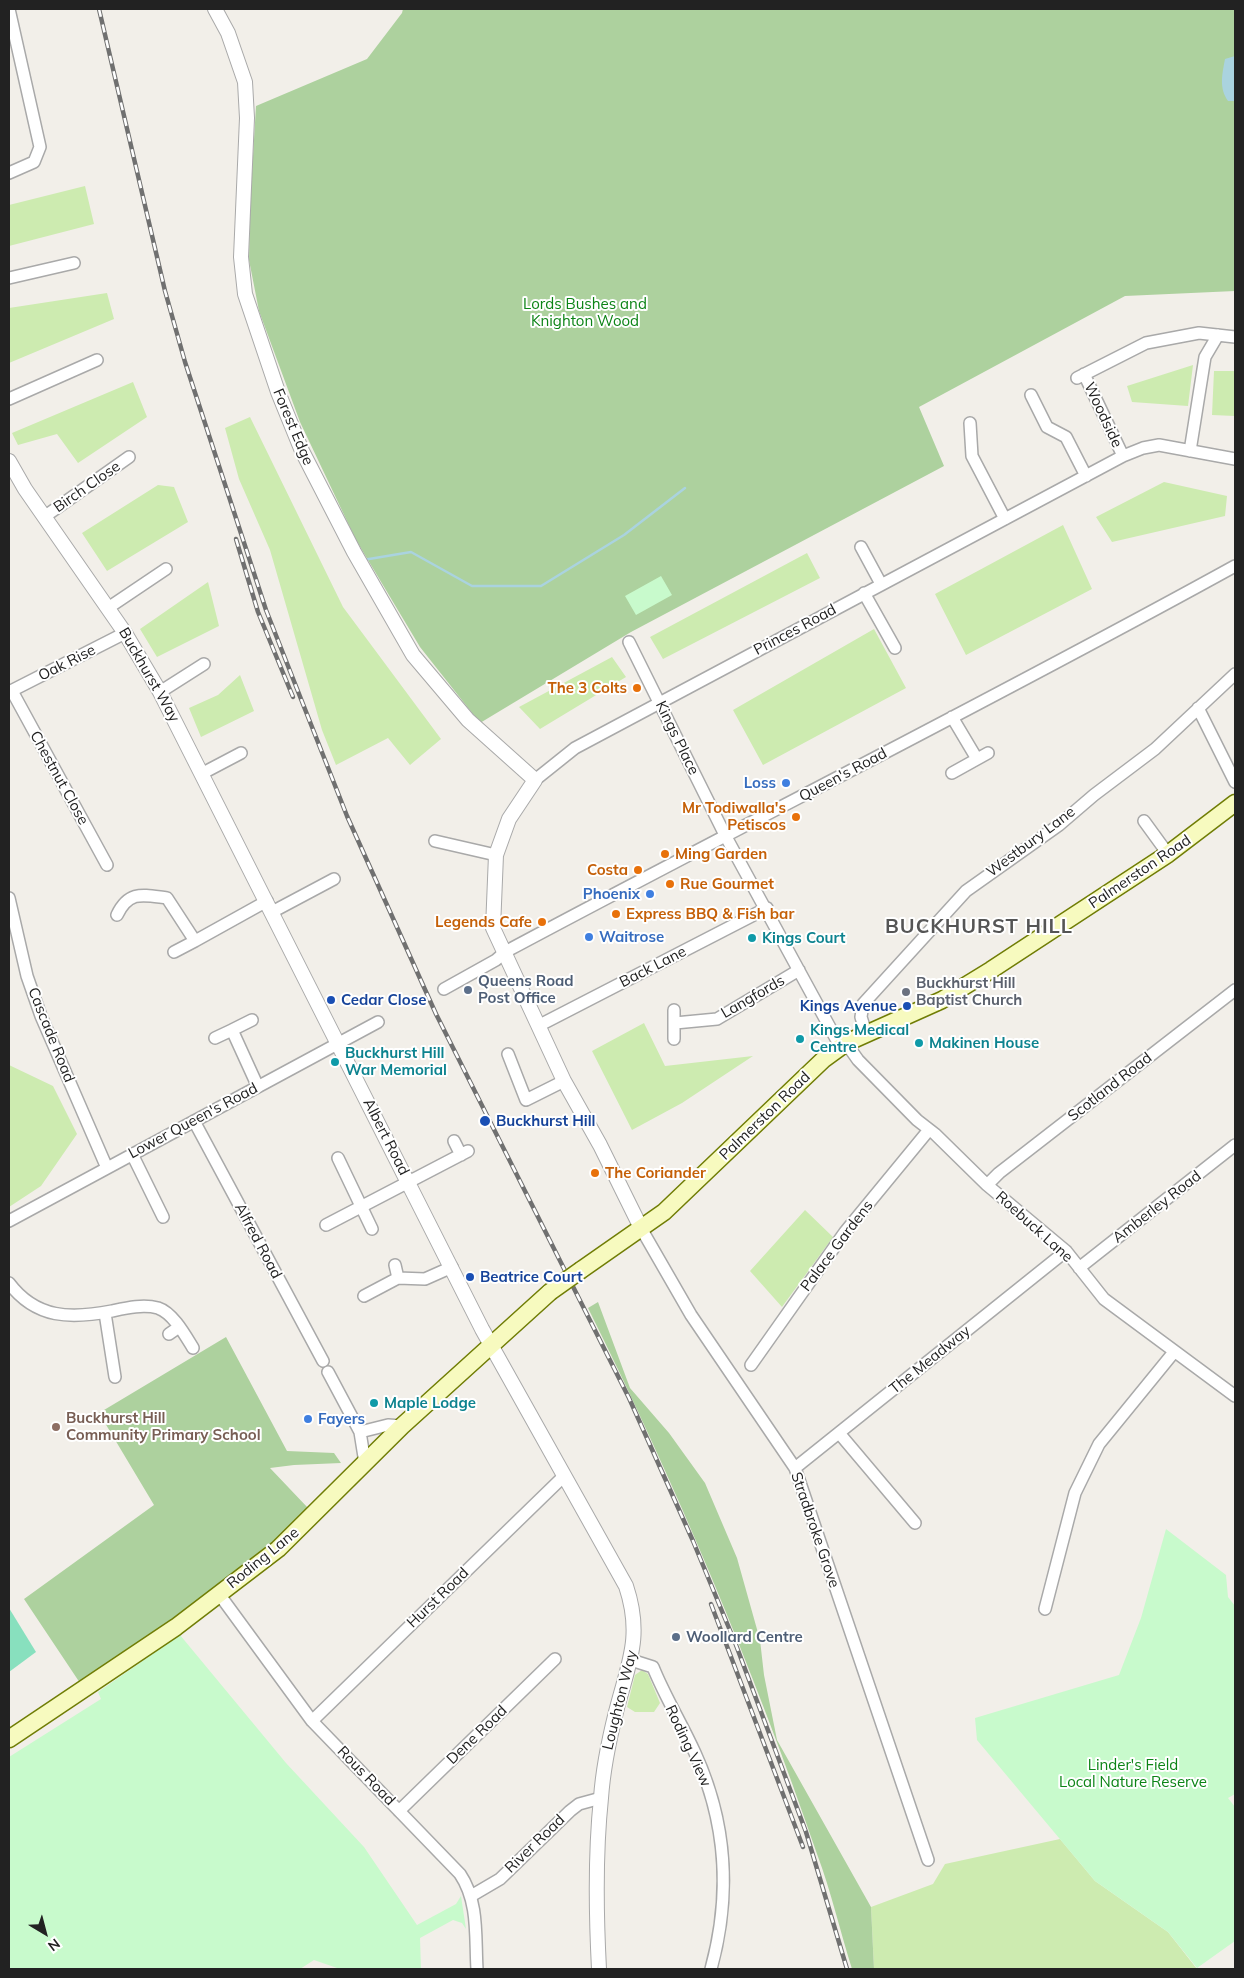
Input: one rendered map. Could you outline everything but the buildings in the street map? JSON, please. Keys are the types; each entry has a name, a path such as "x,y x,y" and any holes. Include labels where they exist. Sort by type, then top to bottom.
{"main road":[{"name":"Palmerston Road","path":"492,1346 550,1292 642,1230 664,1212 824,1059 843,1045 942,1000 1168,854 1235,803"},
{"name":"Roding Lane","path":"9,1739 145,1649 278,1549 402,1426 492,1346"}],"street":[{"path":"9,9 40,147 34,162 9,174"},
{"name":"Forest Edge","path":"215,9 228,33 245,82 247,118 240,257 246,294 262,349 302,451 354,552 413,655 468,720 535,780"},
{"path":"9,278 74,263"},
{"name":"Woodside","path":"1123,456 1080,376 1146,343 1198,333 1235,336"},
{"path":"1190,451 1205,357 1218,335"},
{"path":"9,399 97,360"},
{"path":"1031,395 1048,427 1066,437 1086,476"},
{"path":"970,423 972,456 1005,519"},
{"name":"Princes Road","path":"642,1230 600,1145 564,1080 493,928 496,855 509,819 535,780 575,748 1123,456 1143,448 1159,445 1235,459"},
{"name":"Birch Close","path":"44,517 129,457"},
{"name":"Buckhurst Way","path":"9,461 44,517 125,633 160,692 270,906"},
{"path":"861,547 881,584"},
{"name":"Queen's Road","path":"448,987 496,960 505,952 1235,566"},
{"path":"108,608 166,569"},
{"path":"864,593 895,648"},
{"name":"Oak Rise","path":"10,692 125,633"},
{"name":"Kings Place","path":"629,642 725,835"},
{"path":"160,692 204,664"},
{"name":"Westbury Lane","path":"866,1033 861,1017 863,1004 966,891 1059,826 1094,796 1155,749 1235,674"},
{"name":"Chestnut Close","path":"10,692 107,865"},
{"path":"1198,708 1235,782"},
{"path":"952,717 978,759"},
{"path":"203,773 241,753"},
{"path":"952,773 988,753"},
{"path":"1144,821 1168,854"},
{"path":"725,835 767,908 799,970 843,1045"},
{"path":"436,841 496,855"},
{"path":"174,952 334,878"},
{"path":"117,915 123,902 137,895 167,898 195,941"},
{"name":"Cascade Road","path":"9,898 27,976 40,1016 107,1168"},
{"name":"Albert Road","path":"270,906 492,1346"},
{"name":"Back Lane","path":"538,1026 767,908"},
{"name":"Langfords","path":"675,1022 717,1019 799,970"},
{"name":"Scotland Road","path":"987,1185 999,1173 1235,990"},
{"path":"674,1010 674,1039"},
{"path":"215,1038 252,1020"},
{"name":"Lower Queen's Road","path":"9,1220 378,1022"},
{"path":"232,1030 258,1086"},
{"name":"Roebuck Lane","path":"843,1045 928,1131 935,1134 987,1185 1066,1251 1104,1299 1235,1396"},
{"path":"508,1054 526,1100 564,1080"},
{"name":"Alfred Road","path":"194,1121 323,1361"},
{"name":"Palace Gardens","path":"751,1365 846,1232 928,1131"},
{"path":"326,1225 464,1153 454,1141"},
{"name":"Amberley Road","path":"1079,1268 1235,1145"},
{"path":"132,1154 163,1217"},
{"path":"338,1158 363,1206 372,1229"},
{"name":"Stradbroke Grove","path":"642,1230 691,1315 795,1468 928,1860"},
{"name":"The Meadway","path":"795,1468 1066,1251"},
{"path":"395,1265 398,1278"},
{"path":"364,1296 398,1278 426,1279 452,1267"},
{"path":"9,1283 20,1297 45,1312 78,1317 133,1307 159,1308 179,1327 193,1348"},
{"path":"105,1313 115,1377"},
{"path":"169,1334 179,1327"},
{"name":"Loughton Way","path":"492,1346 626,1586 634,1609 635,1640 611,1735 601,1798 595,1894 599,1969"},
{"path":"1045,1609 1075,1493 1099,1444 1174,1352"},
{"path":"328,1372 360,1432 365,1463"},
{"path":"360,1432 388,1426 402,1426"},
{"path":"839,1433 915,1523"},
{"name":"Hurst Road","path":"312,1721 564,1476"},
{"name":"Rous Road","path":"219,1594 312,1721 460,1874 472,1896 477,1969"},
{"name":"Dene Road","path":"399,1811 554,1659"},
{"name":"Roding View","path":"631,1660 653,1667 674,1714 694,1752 715,1811 725,1879 720,1931 711,1969"},
{"name":"River Road","path":"472,1896 500,1878 570,1810 579,1804 601,1798"}],"green space":[{"name":"Lords Bushes and Knighton Wood","path":"403,9 1235,9 1235,291 1125,296 919,407 944,466 631,632 480,723 420,647 356,540 300,422 259,311 249,260 256,106 367,59 402,13"},
{"path":"85,186 94,224 9,246 9,205"},
{"path":"107,293 114,319 9,363 9,308"},
{"path":"1193,365 1188,406 1132,402 1127,386"},
{"path":"1214,371 1235,371 1235,416 1212,415"},
{"path":"133,382 147,417 78,463 57,434 18,445 12,433"},
{"path":"250,417 343,607 441,739 410,765 388,738 336,765 322,730 270,550 239,479 225,428"},
{"path":"1164,482 1227,496 1225,516 1112,542 1096,517"},
{"path":"158,485 174,487 188,522 107,571 82,533"},
{"path":"1063,525 1092,589 966,655 935,594"},
{"path":"807,553 820,578 663,659 650,637"},
{"path":"661,576 672,595 636,615 625,596"},
{"path":"208,582 219,626 157,657 140,629"},
{"path":"874,629 906,688 763,765 733,710"},
{"path":"612,657 626,677 540,729 519,707"},
{"path":"240,675 254,711 201,737 189,708 218,695"},
{"path":"644,1023 665,1066 753,1056 682,1103 632,1130 592,1051"},
{"path":"9,1065 53,1086 77,1134 41,1186 9,1207"},
{"path":"805,1210 833,1237 782,1307 750,1271"},
{"path":"598,1302 630,1388 669,1433 705,1483 737,1558 760,1640 764,1675 777,1740 871,1907 874,1969 852,1969 822,1868 740,1646 652,1442 588,1308"},
{"path":"226,1337 287,1451 334,1453 341,1463 270,1468 308,1508 245,1568 162,1629 80,1683 24,1599 154,1505 99,1413"},
{"name":"Linder's Field Local Nature Reserve","path":"1166,1529 1226,1575 1228,1597 1235,1606 1235,1794 1228,1798 1235,1807 1235,1941 1197,1968 1168,1932 1095,1881 977,1740 975,1718 1119,1675 1141,1618"},
{"path":"9,1608 36,1652 9,1672"},
{"path":"180,1635 286,1763 364,1847 417,1925 456,1904 461,1896 466,1929 462,1923 453,1920 420,1938 421,1969 340,1969 314,1960 300,1969 9,1969 9,1757 101,1699 98,1692"},
{"path":"642,1670 648,1674 660,1703 654,1712 635,1712 627,1707 635,1675"},
{"path":"1060,1839 1095,1881 1168,1932 1197,1969 874,1969 871,1907 933,1884 945,1864"}],"water":[{"path":"1235,56 1235,101 1228,101 1222,86 1223,70 1225,59"}],"waterway":[{"path":"363,560 411,552 472,586 541,586 624,535 685,488"}],"railway":[{"path":"99,9 165,291 185,362 266,610 347,816 436,1014 629,1398 693,1541 736,1645 806,1832 847,1969"},
{"path":"236,539 258,612 293,697"},
{"path":"711,1604 803,1847"}],"place":[{"name":"The 3 Colts","path":"637,688"},
{"name":"Loss","path":"786,783"},
{"name":"Mr Todiwalla's Petiscos","path":"796,817"},
{"name":"Ming Garden","path":"665,854"},
{"name":"Costa","path":"638,870"},
{"name":"Rue Gourmet","path":"670,884"},
{"name":"Phoenix","path":"650,894"},
{"name":"Express BBQ & Fish bar","path":"616,914"},
{"name":"Legends Cafe","path":"542,922"},
{"name":"Waitrose","path":"589,937"},
{"name":"Kings Court","path":"752,938"},
{"name":"Queens Road Post Office","path":"468,990"},
{"name":"Buckhurst Hill Baptist Church","path":"906,992"},
{"name":"Cedar Close","path":"331,1000"},
{"name":"Kings Avenue","path":"907,1006"},
{"name":"Kings Medical Centre","path":"800,1039"},
{"name":"Makinen House","path":"919,1043"},
{"name":"Buckhurst Hill War Memorial","path":"335,1062"},
{"name":"Buckhurst Hill","path":"485,1121"},
{"name":"The Coriander","path":"595,1173"},
{"name":"Beatrice Court","path":"470,1277"},
{"name":"Maple Lodge","path":"374,1403"},
{"name":"Fayers","path":"308,1419"},
{"name":"Buckhurst Hill Community Primary School","path":"56,1427"},
{"name":"Woollard Centre","path":"676,1637"}],"district":[{"name":"BUCKHURST HILL","path":"979,927"}]}
